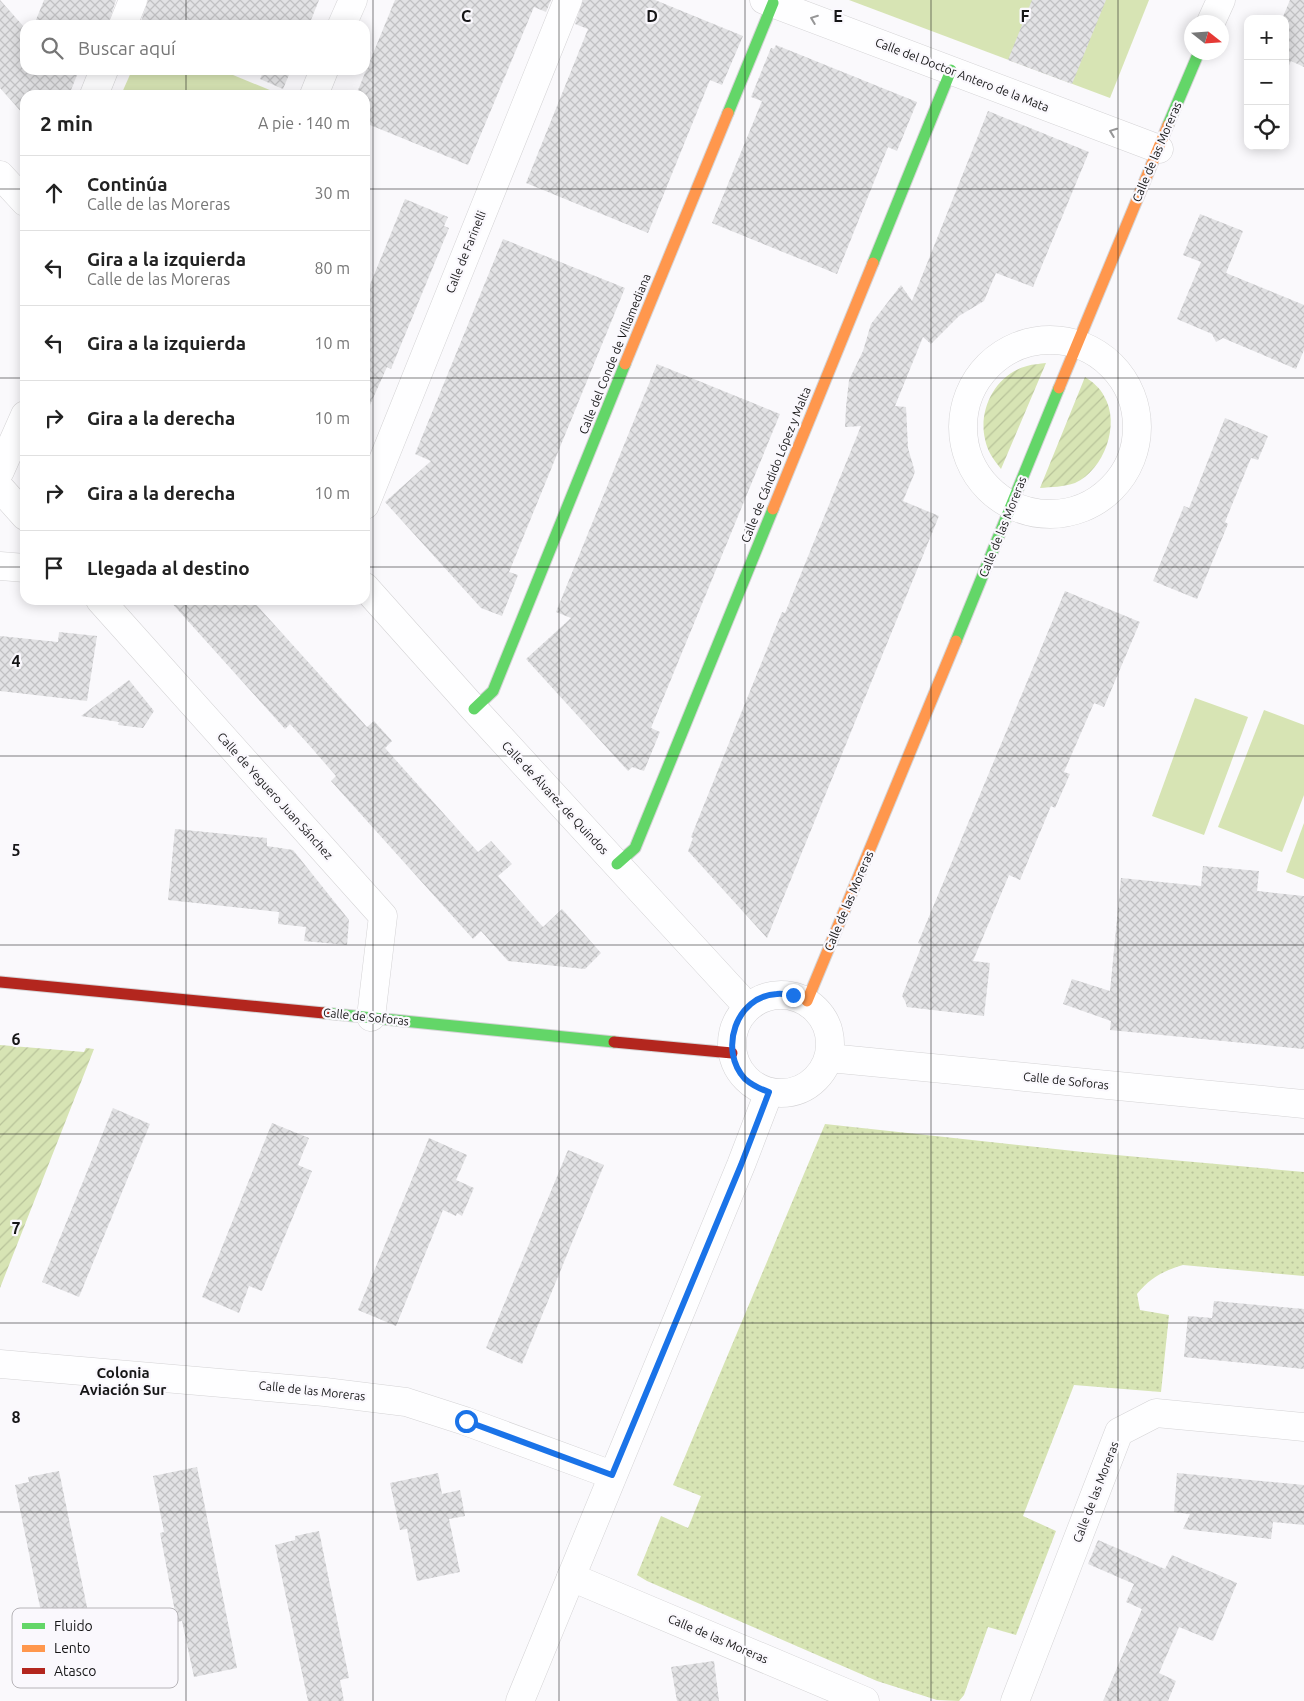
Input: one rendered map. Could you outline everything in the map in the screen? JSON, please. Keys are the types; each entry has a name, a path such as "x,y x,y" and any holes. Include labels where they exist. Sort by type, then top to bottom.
{"street":[{"path":"125,20 134,0"},
{"path":"344,20 353,0"},
{"name":"Calle de Farinelli","path":"370,493 568,0"},
{"path":"1214,15 1221,0"},
{"name":"Calle del Doctor Antero de la Mata","path":"769,2 1159,149"},
{"name":"Calle del Conde de Villamediana","path":"474,710 493,691 769,2"},
{"name":"Calle de las Moreras","path":"807,1001 1012,506 1077,343 1196,60"},
{"name":"Calle de Cándido López y Malta","path":"617,864 635,848 951,70"},
{"path":"96,90 102,75"},
{"path":"316,90 322,75"},
{"path":"0,175 20,197"},
{"path":"1049,339 1077,343 1104,356 1123,377 1135,403 1138,432 1131,460 1116,484 1095,502 1068,513 1040,514 1012,506 988,490 971,466 962,438 964,408 975,381 994,358 1020,344 1049,339"},
{"path":"0,471 20,426"},
{"path":"0,488 20,510"},
{"path":"0,566 20,568"},
{"name":"Calle de Álvarez de Quindos","path":"370,593 474,710 748,1006"},
{"name":"Calle de Yeguero Juan Sánchez","path":"104,605 383,916 371,1017"},
{"name":"Calle de Soforas","path":"0,982 732,1053"},
{"path":"777,994 793,995 807,1001 820,1012 828,1026 831,1042 829,1058 822,1072 812,1083 799,1090 784,1094 769,1092 756,1087 745,1078 737,1067 732,1053 732,1036 737,1020 748,1006 761,998 777,994"},
{"name":"Calle de Soforas","path":"829,1058 1304,1104"},
{"path":"520,1701 741,1165 769,1092"},
{"name":"Calle de las Moreras","path":"0,1364 325,1392 406,1402 466,1421 612,1475"},
{"name":"Calle de las Moreras","path":"1015,1701 1119,1432 1156,1413 1304,1427"},
{"name":"Calle de las Moreras","path":"571,1577 865,1701"}],"green space":[{"path":"849,0 1149,0 1110,98"},
{"path":"130,75 233,75 270,90 123,90"},
{"path":"1046,363 1001,469 993,459 985,439 984,416 987,405 998,385 1006,377 1016,370 1027,366"},
{"path":"1085,377 1100,390 1109,407 1111,420 1107,445 1094,468 1085,477 1071,484 1040,488"},
{"path":"1195,698 1248,717 1204,835 1152,816"},
{"path":"1264,710 1304,725 1304,795 1282,852 1218,827"},
{"path":"1304,823 1304,879 1286,872"},
{"path":"0,1045 84,1052 86,1048 94,1049 0,1288"},
{"path":"825,1124 1083,1152 1304,1172 1304,1276 1183,1265 1169,1270 1152,1279 1137,1294 1140,1310 1169,1315 1161,1392 1074,1385 1023,1516 1056,1531 1016,1635 988,1627 964,1695 959,1701 937,1700 877,1681 637,1575 661,1516 688,1528 701,1496 673,1485"}],"building":[{"path":"0,0 20,22 20,75 77,75 71,90 20,90 20,110 0,88"},
{"path":"44,0 116,0 110,20 36,20"},
{"path":"148,0 319,0 311,20 142,20"},
{"path":"395,0 551,0 546,12 534,7 468,165 370,125 370,90 358,90 364,75 370,75 370,61"},
{"path":"583,0 655,0 743,36 722,85 710,80 648,233 526,183 588,29 575,24"},
{"path":"1032,0 1106,0 1072,84 1008,60"},
{"path":"1290,0 1304,0 1304,67 1291,61 1289,66 1289,15 1284,15"},
{"path":"776,45 917,102 897,151 888,147 837,274 712,223 762,101 751,97 771,48 774,49"},
{"path":"262,75 289,75 283,89 260,79"},
{"path":"988,111 1089,152 1033,287 996,273 984,301 959,316 931,344 923,337 895,406 906,407 908,448 915,472 903,501 939,516 767,938 688,851 693,838 691,837 782,612 785,613 861,426 845,427 846,407 849,380 863,351 871,324 901,285 912,301"},
{"path":"405,199 448,217 444,226 449,228 391,369 387,367 370,405 370,285"},
{"path":"1200,214 1243,231 1226,273 1304,305 1304,350 1296,369 1223,338 1216,342 1212,334 1177,319 1201,262 1183,255"},
{"path":"503,239 625,288 509,572 518,575 502,616 481,608 385,502 431,461 415,454"},
{"path":"657,364 780,414 651,728 660,732 644,771 632,767 628,771 526,659 571,618 556,612"},
{"path":"1225,418 1268,436 1258,460 1251,458 1225,522 1228,524 1197,599 1153,581 1184,506 1189,508"},
{"path":"1065,591 1140,622 1104,707 1094,703 1064,772 1070,774 1055,808 1051,806 1020,880 1009,875 973,961 990,963 984,1016 907,1007 902,996 922,945 918,943"},
{"path":"173,605 257,605 367,727 374,721 392,741 385,748 478,852 491,841 512,864 498,876 543,927 562,909 601,953 585,969 508,961 481,931 473,939 331,781 336,776 309,745 290,724 285,729"},
{"path":"59,632 97,636 87,701 0,691 0,636 58,642"},
{"path":"129,680 154,711 143,728 118,725 119,722 81,716"},
{"path":"175,829 267,838 267,846 293,850 349,920 347,945 304,941 306,927 278,924 279,912 168,900"},
{"path":"1203,866 1259,871 1257,891 1304,896 1304,1049 1110,1030 1111,1021 1063,1004 1072,979 1110,991 1121,878 1201,886"},
{"path":"113,1108 150,1124 79,1297 42,1282"},
{"path":"272,1123 309,1138 298,1165 312,1171 262,1291 249,1286 239,1313 202,1297"},
{"path":"429,1138 467,1155 456,1180 474,1188 462,1216 457,1213 456,1216 443,1210 396,1326 358,1310"},
{"path":"568,1150 604,1165 522,1364 486,1348"},
{"path":"1214,1301 1304,1309 1304,1369 1184,1357 1188,1316 1212,1318"},
{"path":"197,1467 237,1668 194,1677 182,1621 178,1622 178,1608 174,1608 160,1533 164,1532 153,1476"},
{"path":"59,1471 87,1608 40,1608 15,1485 29,1482 28,1477"},
{"path":"438,1473 442,1494 460,1490 465,1516 449,1519 460,1572 417,1581 407,1529 400,1530 390,1483"},
{"path":"1177,1473 1304,1485 1304,1525 1273,1522 1271,1539 1183,1529 1190,1514 1174,1512"},
{"path":"319,1531 349,1678 340,1680 344,1701 308,1701 275,1545 295,1540 295,1536"},
{"path":"1098,1540 1165,1569 1172,1555 1237,1583 1213,1641 1179,1627 1159,1673 1176,1681 1168,1701 1103,1701 1142,1609 1126,1602 1134,1584 1088,1564"},
{"path":"714,1661 719,1701 677,1701 671,1667"}],"traffic: fast":[{"path":"728,113 773,3"},
{"path":"1168,125 1196,60"},
{"path":"873,263 951,70"},
{"path":"474,709 493,691 625,364"},
{"path":"956,641 1059,388"},
{"path":"617,864 635,848 773,509"},
{"path":"324,1013 614,1042"}],"traffic: slow":[{"path":"625,364 728,113"},
{"path":"1059,388 1168,125"},
{"path":"773,509 873,263"},
{"path":"807,1001 956,641"}],"traffic: jam":[{"path":"0,982 324,1013"},
{"path":"614,1042 732,1053"}],"district":[{"name":"Colonia Aviación Sur","path":"123,1382"}],"route":[{"path":"466,1421 612,1475 741,1165 769,1092 756,1087 745,1078 737,1067 732,1053 732,1036 737,1020 748,1006 761,998 777,994 793,995"}]}
